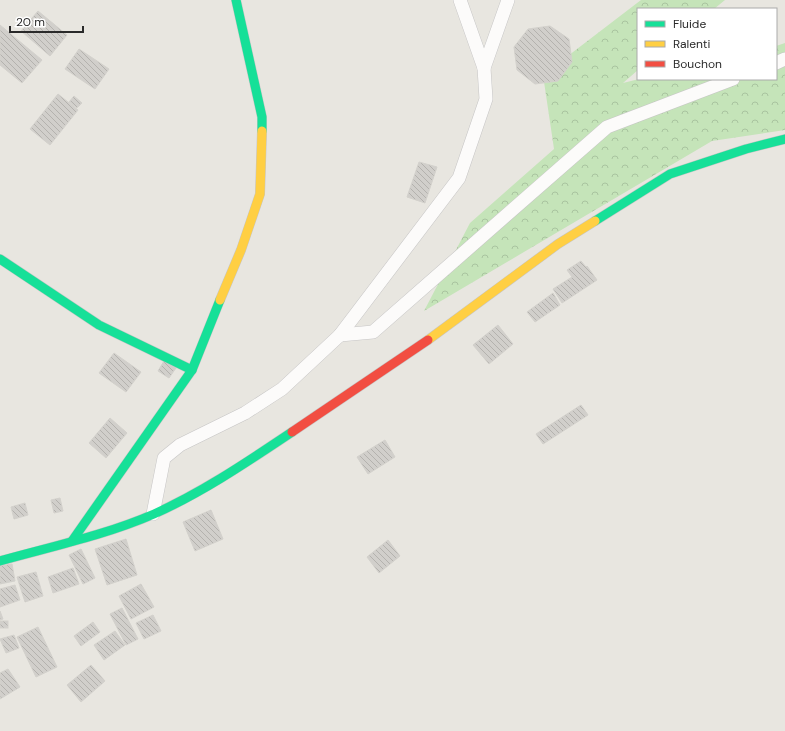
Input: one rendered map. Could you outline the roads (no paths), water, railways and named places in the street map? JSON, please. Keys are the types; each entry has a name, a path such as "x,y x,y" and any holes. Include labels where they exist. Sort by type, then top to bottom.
{"main road":[{"path":"72,541 192,370 241,250 260,194 262,117 236,0"},
{"path":"0,561 109,530 153,514 203,489 252,459 438,333 558,244 670,174 746,149 785,139"},
{"path":"0,259 99,325 192,370"}],"lane":[{"path":"153,514 164,458 180,445 245,413 282,389 340,335 459,178 486,100 484,68 460,0"},
{"path":"484,68 508,0"},
{"path":"340,335 373,332 607,127 730,80"}]}
